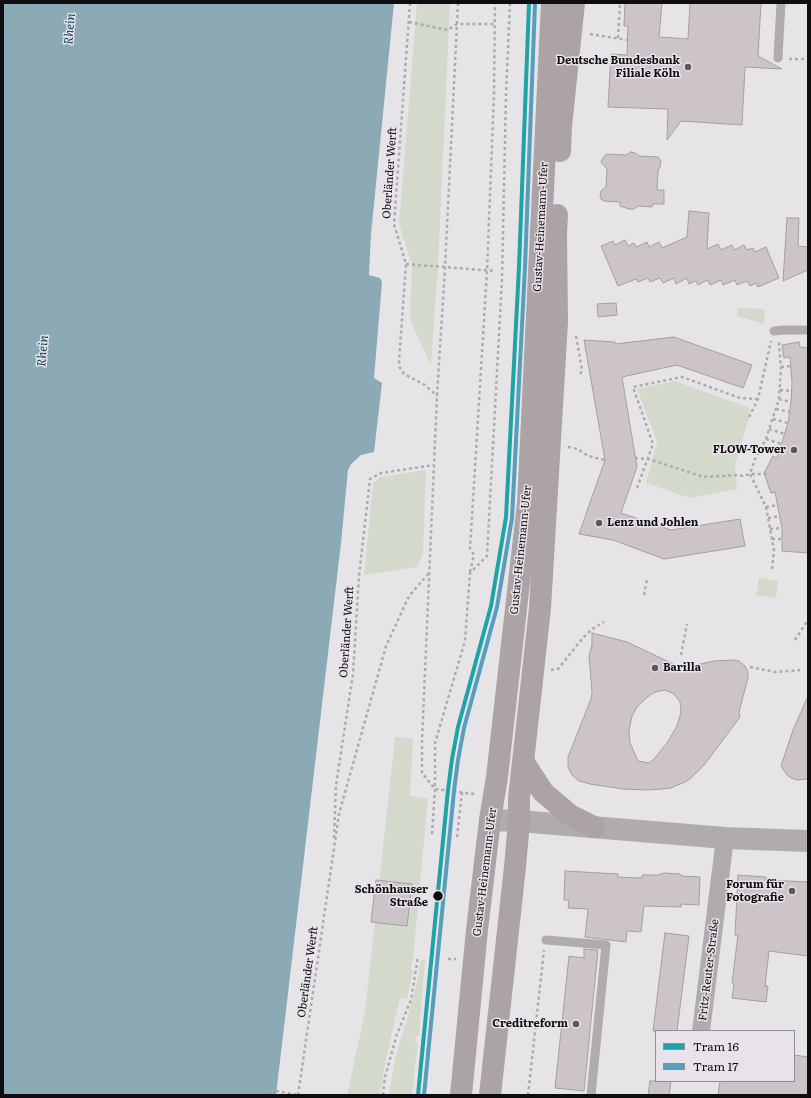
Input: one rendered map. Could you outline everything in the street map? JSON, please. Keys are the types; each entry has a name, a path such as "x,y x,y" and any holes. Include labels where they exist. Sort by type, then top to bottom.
{"main road":[{"name":"Gustav-Heinemann-Ufer","path":"461,1095 477,930 490,820 497,777 528,503 552,3"},
{"name":"Gustav-Heinemann-Ufer","path":"490,1095 514,874 519,821 519,798 544,561 557,322 556,235 561,126 574,3"},
{"path":"523,761 543,792 570,815 594,828"}],"street":[{"path":"490,820 519,821 725,838 808,841"},
{"name":"Fritz-Reuter-Straße","path":"701,1030 725,838"}],"lane":[{"path":"778,58 781,3"},
{"path":"774,331 808,330"},
{"path":"546,940 606,945 591,1095"}],"path":[{"name":"Oberländer Werft","path":"410,3 394,224 406,264 399,361 400,368 404,374 425,385 438,396"},
{"path":"458,3 434,465 422,741 422,773 436,789 474,794"},
{"path":"432,834 436,789 436,743 465,641 470,573 474,555 470,549 487,270 494,94 495,3"},
{"path":"470,573 487,556 502,279 506,95 510,3"},
{"path":"618,38 620,3"},
{"path":"409,22 448,30 457,24 494,24"},
{"path":"571,31 627,40"},
{"path":"406,264 495,271"},
{"path":"749,417 758,399 769,346 774,331"},
{"path":"575,332 582,370 580,375"},
{"path":"772,569 774,550 766,507 750,474 755,459 766,439 779,400 781,358 779,344"},
{"path":"781,367 791,366"},
{"path":"637,488 653,444 633,387 682,377 740,398 758,399"},
{"path":"780,390 792,391"},
{"path":"779,400 791,402"},
{"path":"776,409 790,412"},
{"path":"772,419 788,423"},
{"path":"769,429 785,434"},
{"path":"766,439 782,444"},
{"path":"570,447 578,448 588,456 605,460"},
{"path":"635,458 648,458 707,477 770,474"},
{"name":"Oberländer Werft","path":"334,851 336,785 353,674 359,576 370,479 381,473 434,465"},
{"path":"766,507 778,505"},
{"path":"768,518 780,516"},
{"path":"770,529 782,528"},
{"path":"772,539 782,538"},
{"name":"Oberländer Werft","path":"298,1095 339,814 386,646 409,596 430,573"},
{"path":"644,595 647,579"},
{"path":"795,640 808,620"},
{"path":"533,674 558,669 582,639 592,629 604,622"},
{"path":"681,655 687,624"},
{"path":"750,667 776,672 800,670"},
{"path":"457,837 462,792"},
{"path":"528,1095 546,940"},
{"path":"383,1095 385,1077 396,1034 410,1000 418,957"},
{"path":"448,959 456,960"},
{"path":"270,1090 298,1095"}],"green space":[{"path":"417,3 450,3 438,266 431,365 410,320 412,265 399,224"},
{"path":"738,308 765,309 764,324 737,316"},
{"path":"675,381 750,408 749,417 735,465 737,489 690,498 646,483 657,442 637,389"},
{"path":"426,470 423,555 417,567 364,575 373,483 380,477"},
{"path":"759,578 778,581 776,598 756,595"},
{"path":"395,737 413,738 410,796 428,799 411,969 413,970 407,999 400,998 386,1059 380,1095 347,1095 365,1012"},
{"path":"421,960 425,960 419,1036 416,1036 415,1041 418,1042 412,1095 389,1095 395,1059 416,986"}],"water":[{"name":"Rhein","path":"3,3 394,3 371,234 369,275 380,278 382,282 374,378 382,383 374,452 361,455 351,464 348,470 341,543 276,1095 3,1095"}],"building":[{"name":"Deutsche Bundesbank Filiale Köln","path":"625,3 662,3 659,37 688,39 690,3 761,3 758,56 782,69 745,67 742,125 681,121 667,140 668,109 608,107 611,54 627,55 628,26 624,26"},
{"path":"631,152 639,156 658,157 661,161 658,171 657,190 664,190 664,204 653,204 652,207 638,206 634,209 629,209 620,206 620,202 604,201 601,199 601,191 606,187 607,169 601,162 603,158 607,154 626,155"},
{"path":"689,211 709,213 707,249 718,244 721,250 732,245 734,250 744,245 747,250 753,248 755,252 766,247 779,278 758,287 756,283 750,286 747,281 737,285 735,280 723,285 721,280 710,285 708,280 698,285 696,281 689,284 687,278 676,284 674,278 663,283 660,278 650,282 648,278 638,282 636,279 618,286 601,246 613,241 615,245 625,240 628,246 634,243 636,247 647,242 649,247 659,242 662,248 687,237"},
{"path":"787,218 799,218 798,246 808,247 808,270 783,281"},
{"path":"616,303 617,315 598,317 597,304"},
{"path":"674,337 752,365 743,388 677,365 622,377 637,467 621,513 671,530 740,519 745,546 664,559 613,540 579,534 605,460 584,340 615,342 615,344"},
{"name":"FLOW-Tower","path":"799,342 800,347 808,348 808,553 782,551 782,528 775,492 771,493 764,473 773,456 777,458 788,423 791,402 792,382 790,357 784,358 782,345"},
{"path":"592,633 627,642 686,670 687,667 714,661 733,660 739,661 745,666 748,672 748,678 739,712 740,717 705,764 690,779 671,788 648,790 623,789 590,784 579,781 572,775 568,767 568,757 591,699 592,692 589,656 592,645","holes":["665,690 674,694 680,702 681,712 677,726 667,743 654,759 649,763 638,761 630,743 629,730 632,716 637,707 653,693"]},
{"path":"808,696 808,779 797,780 787,775 781,766 793,730"},
{"path":"565,871 618,874 618,877 642,878 642,875 658,875 664,873 700,877 699,905 681,904 681,907 644,906 641,932 627,931 626,942 585,937 588,909 568,908 569,900 564,900"},
{"path":"738,875 766,877 766,880 808,882 808,956 769,951 765,986 768,986 766,1002 732,998 734,984 732,983 738,935 735,935"},
{"path":"376,880 412,884 407,926 371,922"},
{"path":"665,933 689,936 677,1030 653,1031"},
{"name":"Creditreform","path":"584,949 598,950 584,1091 555,1088 569,956 584,958"},
{"path":"795,1055 808,1057 808,1095 718,1095 720,1082 795,1082"},
{"path":"650,1081 671,1082 669,1095 648,1095"}],"tram line":[{"name":"16","path":"418,1095 452,759 458,727 491,606 506,517 519,267 529,3"},
{"name":"17","path":"424,1095 458,760 464,728 497,607 512,518 525,267 535,3"}],"place":[{"name":"Deutsche Bundesbank Filiale Köln","path":"688,67"},
{"name":"FLOW-Tower","path":"794,450"},
{"name":"Lenz und Johlen","path":"599,523"},
{"name":"Barilla","path":"655,668"},
{"name":"Forum für Fotografie","path":"792,891"},
{"name":"Schönhauser Straße","path":"438,896"},
{"name":"Creditreform","path":"576,1024"}]}
